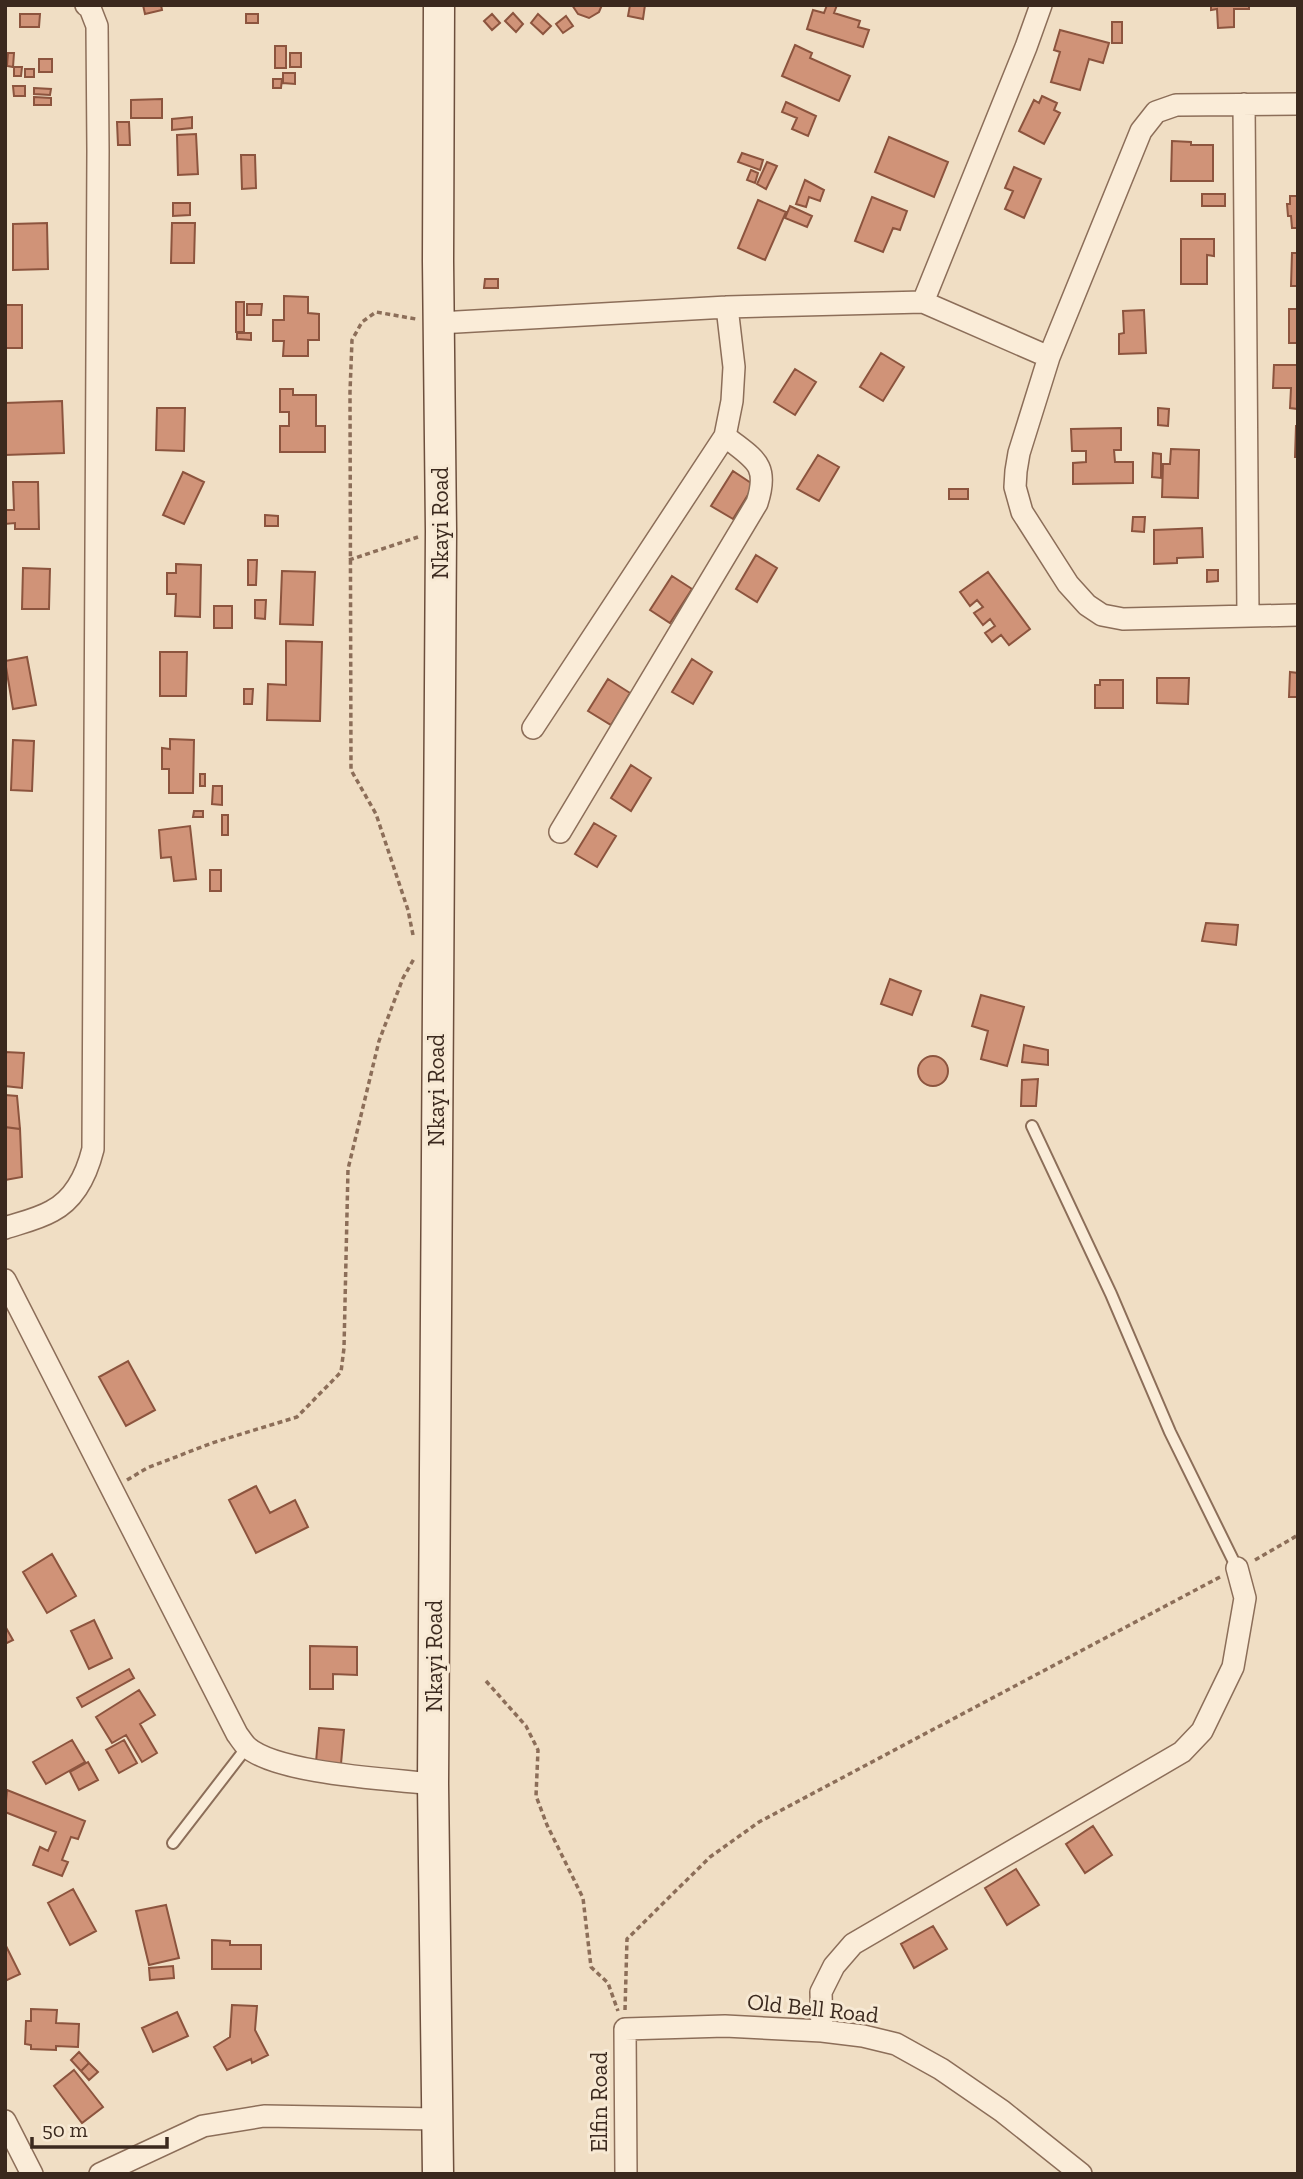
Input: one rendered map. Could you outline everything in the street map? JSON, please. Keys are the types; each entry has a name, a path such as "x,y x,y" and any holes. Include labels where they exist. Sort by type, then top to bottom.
{"main road":[{"name":"Nkayi Road","path":"438,2174 427,948 440,531 439,5"}],"street":[{"path":"5,1228 52,1212 72,1195 89,1163 93,1149 98,137 97,26 90,8 86,5"},
{"path":"923,302 1041,5"},
{"path":"1244,104 1248,615"},
{"path":"1298,104 1176,105 1156,112 1141,131 1049,357 1019,453 1015,487 1022,512 1068,584 1087,605 1102,615 1123,619 1298,615"},
{"path":"439,323 727,307 923,302 1049,357"},
{"path":"533,728 725,436 732,401 734,368 727,307"},
{"path":"560,832 757,503 762,479 758,463 725,436"},
{"path":"5,1280 237,1734 247,1747 263,1756 306,1769 433,1784"},
{"path":"822,2031 821,1992 834,1966 853,1944 1182,1752 1202,1731 1233,1667 1244,1598 1237,1568"},
{"name":"Old Bell Road","path":"625,2029 725,2026 822,2031 863,2036 896,2044 941,2069 1002,2111 1081,2174"},
{"name":"Elfin Road","path":"625,2029 626,2174"},
{"path":"100,2174 203,2126 252,2118 314,2116 437,2119"},
{"path":"5,2122 32,2174"}],"lane":[{"path":"1032,1126 1111,1294 1170,1432 1237,1568"},
{"path":"173,1843 247,1747"}],"path":[{"path":"112,1489 148,1468 212,1443 297,1417 341,1372 344,1348 348,1169 379,1041 403,978 427,948 408,910 376,814 351,770 349,405 352,341 362,322 376,312 439,323"},
{"path":"349,560 440,531"},
{"path":"625,2029 627,1939 710,1857 759,1822 1264,1556 1298,1535"},
{"path":"486,1681 527,1726 538,1750 536,1796 547,1825 583,1898 591,1966 608,1983 625,2029"}],"building":[{"path":"143,5 161,5 162,10 145,14"},
{"path":"572,5 602,5 599,12 589,18 578,14"},
{"path":"630,5 645,5 643,19 628,16"},
{"path":"827,5 837,5 834,13 860,21 858,27 869,30 863,47 807,29 813,10 824,13"},
{"path":"1211,5 1249,5 1249,9 1234,9 1234,27 1218,28 1217,9 1211,10"},
{"path":"513,13 523,24 516,32 505,21"},
{"path":"20,14 40,14 39,27 20,27"},
{"path":"246,14 258,14 258,23 246,23"},
{"path":"492,14 500,23 492,30 484,21"},
{"path":"538,14 551,26 543,34 531,23"},
{"path":"566,16 573,26 563,33 556,24"},
{"path":"1112,22 1122,22 1122,43 1112,43"},
{"path":"1060,30 1109,43 1103,63 1089,59 1080,90 1051,82 1060,52 1054,50"},
{"path":"795,45 812,53 810,58 850,76 839,101 782,76"},
{"path":"275,46 286,46 286,68 275,68"},
{"path":"8,53 14,53 13,67 7,66"},
{"path":"290,53 301,53 301,67 290,67"},
{"path":"39,59 52,59 52,72 39,72"},
{"path":"14,67 22,67 21,76 14,76"},
{"path":"25,69 34,69 34,77 25,77"},
{"path":"283,73 295,73 295,84 283,83"},
{"path":"273,79 282,79 281,88 273,88"},
{"path":"13,86 25,86 25,96 14,96"},
{"path":"34,88 51,89 50,95 34,94"},
{"path":"1042,96 1057,103 1054,110 1060,113 1044,144 1019,131 1034,100 1039,103"},
{"path":"34,97 51,98 51,105 34,105"},
{"path":"162,99 162,118 131,118 131,100"},
{"path":"786,102 816,116 808,136 792,129 797,118 782,112"},
{"path":"192,117 192,128 172,130 172,119"},
{"path":"117,122 129,122 130,145 118,145"},
{"path":"196,134 198,174 178,175 177,135"},
{"path":"889,137 948,162 934,197 875,172"},
{"path":"1172,141 1191,142 1191,145 1213,145 1213,181 1171,181"},
{"path":"742,153 763,160 760,170 738,162"},
{"path":"241,155 255,155 256,188 242,189"},
{"path":"767,162 777,166 766,189 757,184"},
{"path":"1014,167 1041,179 1024,218 1005,209 1013,191 1005,188"},
{"path":"751,170 758,173 755,183 747,180"},
{"path":"805,180 824,190 820,201 809,197 806,207 796,204"},
{"path":"1202,194 1225,194 1225,206 1202,206"},
{"path":"1290,196 1298,196 1298,228 1292,228 1291,216 1288,216 1287,204 1290,204"},
{"path":"872,197 907,211 900,230 893,228 883,252 855,241"},
{"path":"758,200 786,212 765,260 738,248"},
{"path":"173,203 190,203 190,215 173,216"},
{"path":"790,206 812,216 807,227 785,218"},
{"path":"47,223 48,269 13,270 13,224"},
{"path":"172,223 195,223 194,263 171,263"},
{"path":"1181,239 1214,239 1214,256 1207,255 1207,284 1181,284"},
{"path":"1292,253 1298,253 1298,286 1291,286"},
{"path":"485,279 498,279 498,288 484,288"},
{"path":"284,296 308,297 308,313 319,314 319,340 308,340 308,356 283,356 284,341 273,341 273,320 284,320"},
{"path":"236,302 244,302 244,332 236,332"},
{"path":"247,304 262,304 261,315 247,315"},
{"path":"5,305 22,305 22,348 5,348"},
{"path":"1289,309 1298,309 1298,343 1289,343"},
{"path":"1144,310 1146,353 1119,354 1119,334 1124,333 1123,311"},
{"path":"237,333 251,333 251,340 237,339"},
{"path":"881,353 904,367 883,401 860,387"},
{"path":"1274,365 1298,365 1298,409 1290,408 1291,388 1273,388"},
{"path":"795,369 816,382 795,415 774,402"},
{"path":"280,389 293,389 293,395 316,395 316,426 325,426 325,452 280,452 280,426 289,426 289,412 280,412"},
{"path":"62,401 64,453 5,455 5,403"},
{"path":"157,408 185,408 184,451 156,450"},
{"path":"1158,408 1169,409 1168,426 1158,425"},
{"path":"1298,426 1298,457 1295,457"},
{"path":"1121,428 1121,450 1114,450 1115,462 1133,462 1133,483 1073,484 1073,463 1086,462 1086,451 1072,451 1071,429"},
{"path":"1171,449 1199,450 1198,498 1162,497 1163,464 1170,464"},
{"path":"1153,453 1161,454 1161,478 1152,477"},
{"path":"818,455 839,467 819,501 797,489"},
{"path":"733,471 754,485 733,519 711,506"},
{"path":"183,472 204,482 184,524 163,515"},
{"path":"13,482 38,482 39,529 15,529 15,523 5,524 5,510 14,510"},
{"path":"949,489 968,489 968,499 949,499"},
{"path":"265,515 278,516 278,526 265,526"},
{"path":"1133,517 1145,517 1144,532 1132,531"},
{"path":"1202,528 1203,557 1177,558 1177,563 1154,564 1154,530"},
{"path":"756,555 777,568 757,602 736,589"},
{"path":"248,560 257,560 256,585 248,585"},
{"path":"176,564 201,565 200,617 175,616 176,594 167,594 167,573 176,573"},
{"path":"23,568 50,569 49,609 22,609"},
{"path":"1207,570 1218,570 1218,581 1207,582"},
{"path":"282,571 315,572 313,625 280,624"},
{"path":"988,572 1030,629 1009,645 1001,635 992,642 985,633 995,626 990,619 983,625 974,613 983,607 977,600 970,606 960,592"},
{"path":"672,576 692,589 670,623 650,610"},
{"path":"255,600 266,600 265,619 255,618"},
{"path":"214,606 232,606 232,628 214,628"},
{"path":"286,641 322,642 320,721 267,720 268,684 286,685"},
{"path":"160,652 187,652 186,696 160,696"},
{"path":"27,657 36,705 13,709 5,661"},
{"path":"692,659 712,672 693,704 672,692"},
{"path":"1290,672 1298,673 1298,697 1289,697"},
{"path":"1157,678 1189,678 1188,704 1157,703"},
{"path":"608,679 630,693 611,725 588,711"},
{"path":"1100,680 1123,680 1123,708 1095,708 1095,685 1100,685"},
{"path":"244,689 253,689 252,704 244,704"},
{"path":"170,739 194,740 193,793 169,793 169,769 162,769 162,748 170,749"},
{"path":"13,740 34,741 32,791 11,790"},
{"path":"631,765 651,778 631,811 611,798"},
{"path":"200,774 205,774 205,786 200,786"},
{"path":"213,786 222,786 222,805 212,804"},
{"path":"194,811 203,811 203,817 193,817"},
{"path":"222,815 228,815 228,835 222,835"},
{"path":"594,823 616,836 597,867 575,854"},
{"path":"190,826 196,879 174,881 171,857 161,858 159,830"},
{"path":"210,870 221,870 221,891 210,891"},
{"path":"1206,923 1238,925 1236,945 1202,941"},
{"path":"890,979 921,991 912,1015 881,1004"},
{"path":"981,995 1024,1007 1007,1066 981,1059 988,1031 972,1026"},
{"path":"1024,1045 1048,1050 1048,1065 1022,1062"},
{"path":"5,1052 24,1053 22,1088 5,1086"},
{"path":"933,1056 939,1057 947,1065 947,1077 939,1085 933,1086 927,1085 919,1077 918,1071 919,1065 927,1057"},
{"path":"1038,1079 1036,1106 1021,1106 1022,1080"},
{"path":"5,1095 17,1096 20,1129 5,1127"},
{"path":"5,1127 20,1129 22,1177 5,1180"},
{"path":"128,1361 155,1410 126,1426 99,1377"},
{"path":"256,1486 270,1513 295,1500 308,1527 256,1553 229,1500"},
{"path":"52,1554 76,1596 47,1613 23,1572"},
{"path":"94,1620 112,1658 89,1669 71,1631"},
{"path":"5,1626 13,1640 5,1644"},
{"path":"310,1646 357,1647 357,1675 333,1674 333,1689 310,1689"},
{"path":"129,1669 134,1678 82,1707 77,1698"},
{"path":"139,1690 155,1715 140,1724 157,1753 142,1762 126,1735 112,1743 96,1717"},
{"path":"319,1728 344,1730 341,1764 316,1762"},
{"path":"72,1740 85,1762 46,1784 33,1762"},
{"path":"124,1740 137,1763 119,1773 106,1750"},
{"path":"88,1762 98,1780 79,1790 70,1772"},
{"path":"7,1790 85,1821 78,1839 71,1837 62,1860 68,1862 62,1876 33,1865 40,1847 48,1851 56,1832 5,1812"},
{"path":"1093,1826 1112,1855 1085,1873 1066,1844"},
{"path":"1016,1869 1039,1905 1007,1925 985,1888"},
{"path":"73,1889 96,1931 70,1945 48,1903"},
{"path":"166,1905 179,1958 149,1965 136,1911"},
{"path":"933,1926 947,1949 914,1968 901,1944"},
{"path":"212,1940 230,1941 230,1945 261,1945 261,1969 212,1969"},
{"path":"5,1944 20,1974 5,1981"},
{"path":"173,1966 174,1978 150,1980 149,1968"},
{"path":"232,2005 257,2006 255,2030 268,2055 227,2070 214,2047 230,2037"},
{"path":"31,2009 57,2010 56,2023 79,2024 78,2047 31,2049 31,2045 25,2044 26,2021 31,2021"},
{"path":"177,2012 188,2036 153,2052 142,2028"},
{"path":"79,2052 89,2063 81,2071 71,2060"},
{"path":"89,2063 98,2072 89,2080 81,2071"},
{"path":"74,2070 103,2107 82,2123 54,2086"}]}
